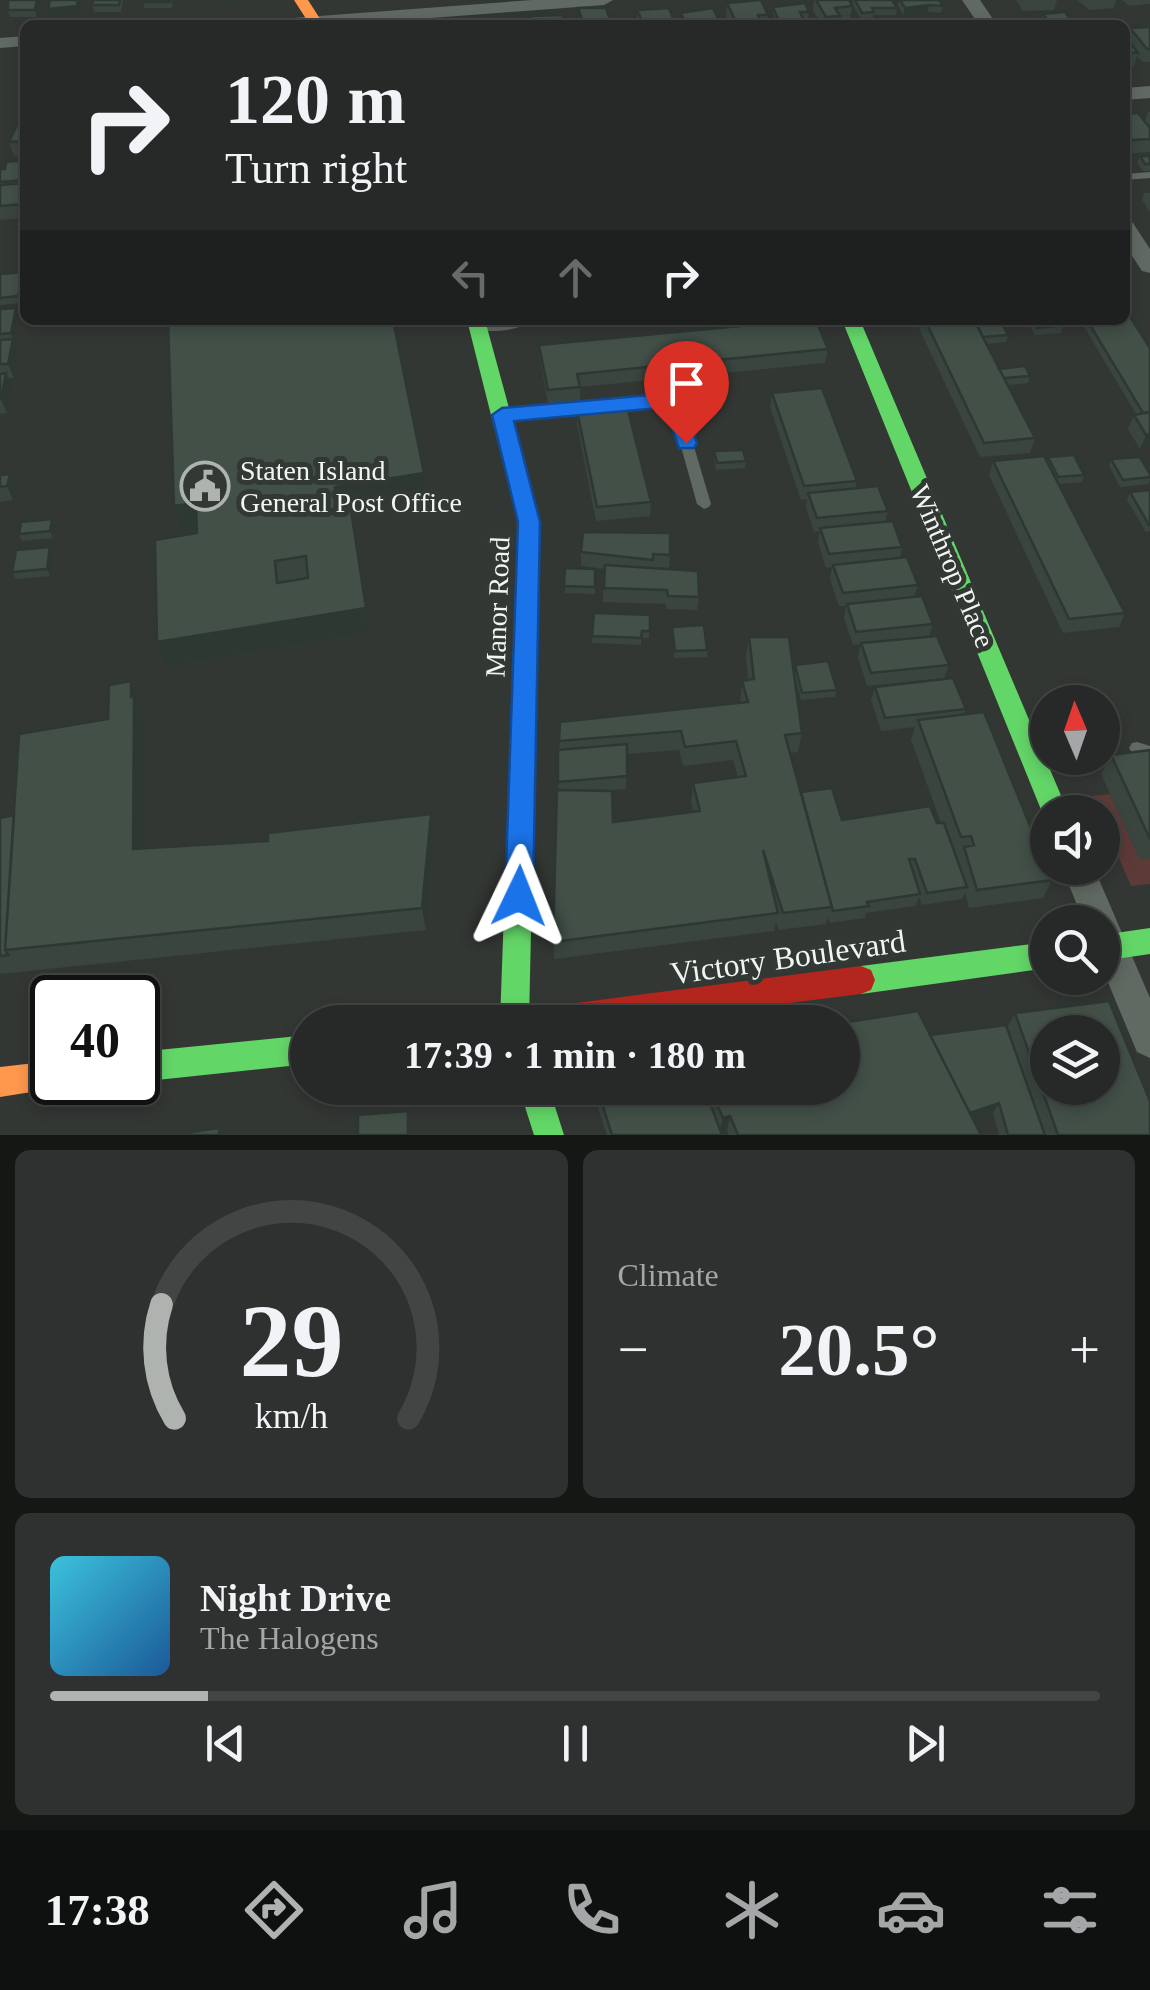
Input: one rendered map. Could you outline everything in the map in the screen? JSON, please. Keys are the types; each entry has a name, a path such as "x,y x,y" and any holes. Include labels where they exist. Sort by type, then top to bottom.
{"street":[{"path":"354,20 604,0"},
{"path":"1130,238 1143,263"},
{"name":"Manor Road","path":"478,325 529,522 515,1005"},
{"name":"Winthrop Place","path":"852,325 1048,795"},
{"path":"1120,938 1150,942"},
{"name":"Victory Boulevard","path":"667,1005 1030,957"},
{"path":"1120,972 1150,1040"},
{"path":"160,1065 290,1050"},
{"path":"0,1082 30,1079"},
{"path":"539,1105 549,1135"}],"lane":[{"path":"502,415 658,401 671,405 678,412 704,504"}],"shaded area":[{"path":"1120,816 1140,859 1150,858 1150,884 1131,886 1120,860"}],"building":[{"path":"8,0 37,0 35,10 8,10"},
{"path":"50,0 78,0 77,6 48,9"},
{"path":"93,0 120,0 119,5 92,5"},
{"path":"761,0 768,15 758,15 760,19 735,20 727,3"},
{"path":"816,0 849,0 852,6 835,8 840,16 826,17"},
{"path":"855,0 892,0 897,8 872,8 874,12 862,13"},
{"path":"900,0 939,0 943,6 905,8"},
{"path":"805,3 809,12 800,12 804,20 778,20 773,7"},
{"path":"578,8 606,8 610,20 582,20"},
{"path":"669,8 674,20 642,20 637,10"},
{"path":"713,8 719,20 684,20 681,13"},
{"path":"1065,12 1071,20 1048,20 1043,14"},
{"path":"562,15 564,20 526,20 530,16"},
{"path":"1150,27 1150,49 1147,49 1130,28"},
{"path":"1138,113 1150,128 1150,139 1130,139 1130,114"},
{"path":"20,125 20,141 9,142"},
{"path":"20,161 20,180 0,182 0,169 5,169 6,162"},
{"path":"20,183 20,204 0,206 0,185"},
{"path":"20,272 18,296 0,298 0,274"},
{"path":"16,308 11,333 0,334 0,309"},
{"path":"1130,317 1150,348 1150,412 1143,413 1090,325 1130,325"},
{"path":"168,325 394,325 424,473 335,487 338,512 351,510 366,608 157,642 155,540 197,533 196,503 174,506","holes":["306,556 308,578 277,583 275,561"]},
{"path":"752,325 818,325 828,349 577,374 580,387 548,390 539,345"},
{"path":"927,325 977,325 1035,438 984,443"},
{"path":"977,325 1003,325 1008,335 983,337"},
{"path":"13,339 8,364 0,364 0,340"},
{"path":"1025,366 1030,376 1004,378 999,369"},
{"path":"6,373 1,399 0,399 0,374"},
{"path":"696,379 706,385 691,398 680,392"},
{"path":"822,388 857,481 804,486 772,393"},
{"path":"627,406 651,502 597,507 577,411"},
{"path":"1150,412 1150,434 1146,435 1134,415"},
{"path":"743,450 746,461 717,463 714,451"},
{"path":"1074,455 1084,475 1058,477 1048,457"},
{"path":"1044,456 1125,613 1069,619 993,461"},
{"path":"1140,457 1150,477 1123,480 1111,459"},
{"path":"10,474 7,486 0,487 0,475"},
{"path":"878,486 888,511 817,518 808,493"},
{"path":"1150,490 1150,525 1149,525 1130,492"},
{"path":"52,519 50,531 19,534 21,522"},
{"path":"893,521 902,547 829,554 820,528"},
{"path":"583,532 670,533 670,555 653,554 653,560 581,552"},
{"path":"50,547 47,569 12,572 16,550"},
{"path":"907,557 918,585 843,593 833,565"},
{"path":"605,565 698,571 699,597 668,596 667,590 604,588"},
{"path":"565,568 595,569 595,587 564,586"},
{"path":"922,596 933,624 856,632 847,604"},
{"path":"594,613 650,615 650,631 642,631 641,638 592,636"},
{"path":"704,625 707,650 675,651 672,627"},
{"path":"937,636 949,665 871,673 861,643"},
{"path":"749,637 789,637 802,733 785,735 832,907 783,913 763,850 778,913 553,942 557,790 612,791 613,822 700,811 693,783 746,776 736,741 685,747 681,731 559,741 560,722 748,702 742,681 754,679"},
{"path":"828,661 837,690 802,693 795,665"},
{"path":"953,678 966,709 885,718 875,687"},
{"path":"131,681 133,849 268,841 268,833 431,814 422,908 5,950 19,734 108,719 109,685"},
{"path":"984,712 1030,826 1030,883 977,890 964,847 974,845 971,836 961,837 918,720"},
{"path":"627,744 627,776 558,782 558,750"},
{"path":"1150,750 1150,839 1120,774 1120,754"},
{"path":"832,788 842,820 930,806 937,823 944,823 967,887 927,893 915,859 909,859 920,894 833,911 801,792"},
{"path":"14,815 5,950 8,955 0,956 0,818"},
{"path":"1109,1001 1115,1015 1030,1015 1030,1056 1015,1013"},
{"path":"918,1011 981,1135 738,1135 730,1116 723,1118 717,1105 860,1105 860,1020"},
{"path":"1006,1025 1030,1093 1030,1105 1034,1105 1045,1135 1008,1135 999,1103 970,1113 930,1035"},
{"path":"1120,1028 1150,1101 1150,1135 1058,1135 1047,1105 1120,1105"},
{"path":"602,1105 711,1105 722,1135 612,1135"},
{"path":"408,1111 408,1135 358,1135 358,1115"},
{"path":"219,1128 219,1135 191,1135 191,1132"}],"traffic: fast":[{"path":"477,325 529,522 515,1005"},
{"path":"853,325 1048,795"},
{"path":"1120,945 1150,941"},
{"path":"861,980 1030,957"},
{"path":"160,1065 290,1051"},
{"path":"539,1105 549,1135"}],"traffic: slow":[{"path":"301,0 314,20"},
{"path":"0,1082 30,1079"}],"traffic: jam":[{"path":"669,1005 861,980"}],"place":[{"name":"Staten Island General Post Office","path":"205,486"}],"route":[{"path":"519,896 529,522 502,415 662,401 678,412 686,443"}]}
